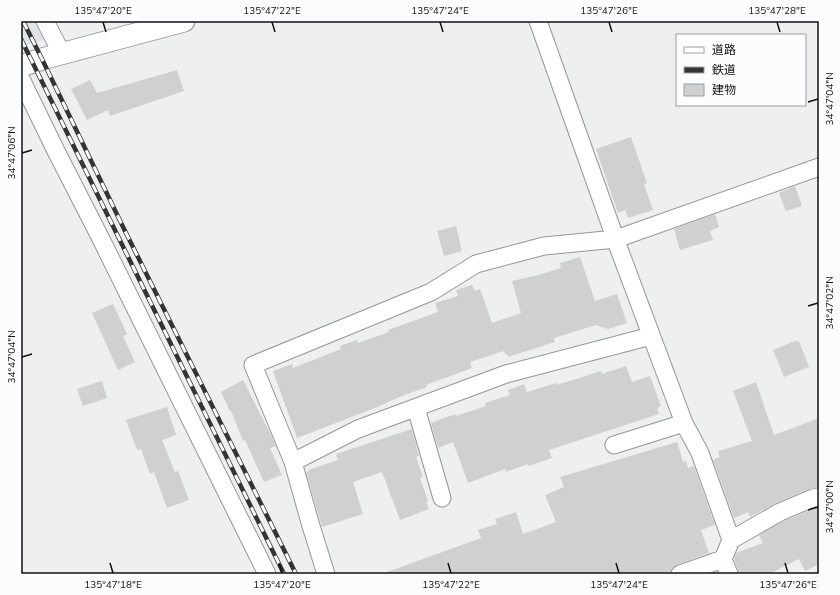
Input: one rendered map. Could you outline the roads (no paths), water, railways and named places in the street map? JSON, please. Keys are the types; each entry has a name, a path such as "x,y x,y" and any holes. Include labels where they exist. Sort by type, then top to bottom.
{"street":[{"path":"45,21 62,54"},
{"path":"21,66 184,21"},
{"path":"538,21 684,423 700,453 731,540 726,566 680,574"},
{"path":"21,79 267,574"},
{"path":"326,574 293,462 253,365 431,292 476,264 544,246 616,238 819,167"},
{"path":"293,462 358,429 506,374 652,336"},
{"path":"416,408 442,498"},
{"path":"614,445 684,423"},
{"path":"731,540 780,512 819,497"}],"railway":[{"path":"23,21 125,231 296,574"},
{"path":"21,39 284,574"}]}
